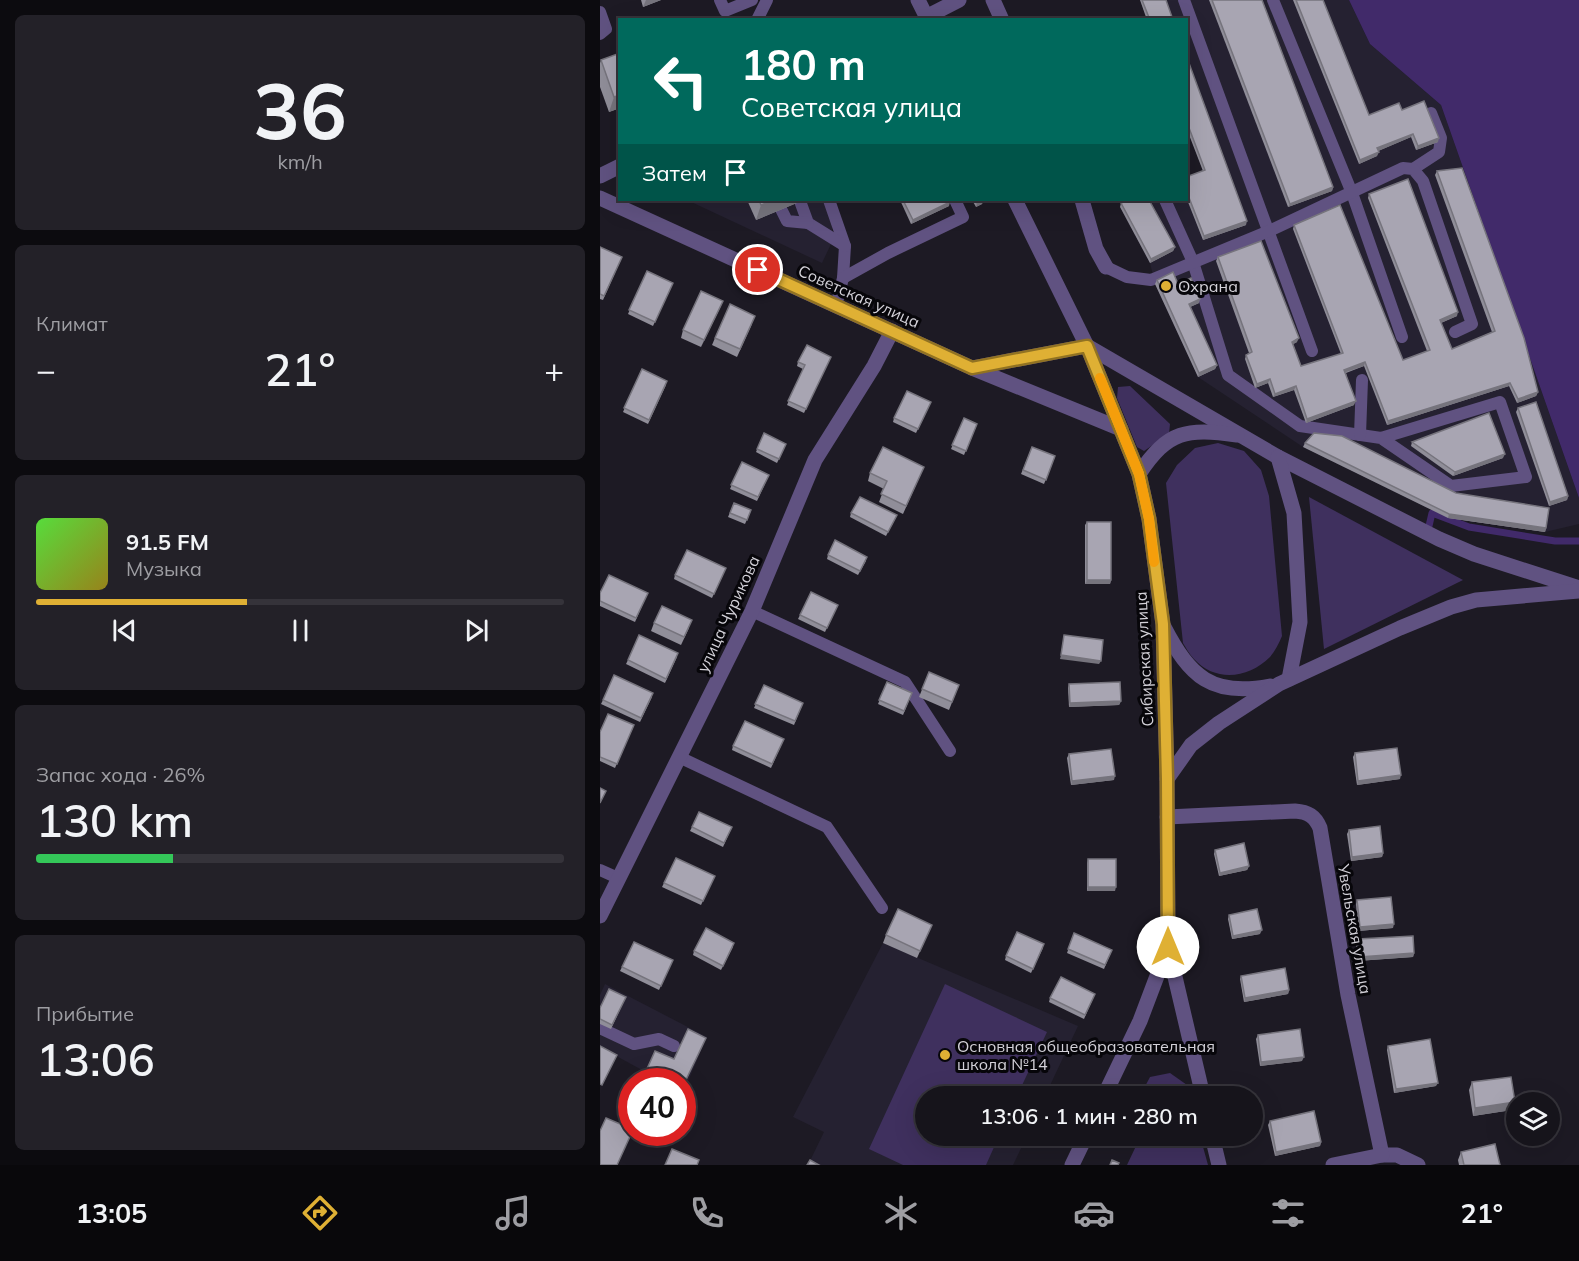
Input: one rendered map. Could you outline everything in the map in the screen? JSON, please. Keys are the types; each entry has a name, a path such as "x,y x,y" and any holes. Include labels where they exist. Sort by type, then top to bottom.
{"street":[{"path":"918,0 925,18"},
{"path":"927,18 958,0"},
{"path":"993,0 1001,18"},
{"path":"600,176 618,167"},
{"name":"Советская улица","path":"600,198 972,368 1121,429"},
{"name":"Сибирская улица","path":"1015,201 1087,346 1139,474 1149,519 1163,624 1168,947 1140,1021 1109,1086"},
{"path":"1082,201 1096,249 1106,267"},
{"name":"улица Чурикова","path":"600,916 752,611 815,460 874,366 892,331"},
{"path":"972,368 1087,346 1246,436 1278,457 1439,539 1474,554 1579,589"},
{"path":"1139,474 1152,454 1171,439 1188,433 1205,431 1246,436"},
{"path":"1278,457 1294,513 1300,622 1284,682"},
{"path":"1167,779 1191,745 1219,723 1284,682 1400,628 1451,607 1476,600 1579,589"},
{"path":"1163,624 1178,654 1192,670 1208,682 1225,688 1248,690 1284,682"},
{"name":"Увельская улица","path":"1167,817 1295,811 1304,812 1317,821 1348,995 1382,1155"},
{"path":"1168,947 1201,1086"},
{"path":"1072,1165 1081,1146"},
{"path":"1214,1146 1219,1165"},
{"path":"1333,1165 1382,1155 1397,1155 1418,1165"}],"lane":[{"path":"720,0 725,11 752,0"},
{"path":"758,18 766,0"},
{"path":"1184,0 1312,351"},
{"path":"1273,0 1352,193 1402,337"},
{"path":"600,12 606,29 600,34"},
{"path":"1106,267 1127,277 1151,280 1269,231 1403,168 1413,169 1439,152 1441,138 1431,113"},
{"path":"1413,169 1423,181 1472,324 1455,332"},
{"path":"800,201 808,223"},
{"path":"829,201 845,246 843,278 836,306"},
{"path":"843,278 888,253 963,217 955,201"},
{"path":"1165,201 1193,262 1228,375 1300,426 1382,438 1500,402 1526,477 1451,486 1382,438"},
{"path":"781,209 787,221 808,223 845,246"},
{"path":"1360,435 1362,380"},
{"path":"752,611 905,682 950,751"},
{"path":"679,757 827,826 882,908"},
{"path":"600,870 618,878"},
{"path":"600,1028 634,1044 659,1039 674,1046"}],"shaded area":[{"path":"1140,0 1349,0 1370,44 1441,105 1579,498 1579,524 1545,532 1448,518 1303,447 1198,377 1155,284 1150,263 1120,207 1133,201 1188,201 1188,181 1204,174 1188,130 1188,18 1147,18"},
{"path":"1349,0 1579,0 1579,498 1441,105 1370,44"},
{"path":"689,201 835,201 831,244 822,263"},
{"path":"1130,386 1170,424 1169,434 1144,451 1137,447 1117,398 1118,387"},
{"path":"1218,443 1244,451 1261,470 1269,496 1282,636 1272,655 1262,664 1252,670 1232,675 1212,672 1203,667 1183,643 1166,483 1177,465 1195,448"},
{"path":"1309,497 1463,580 1324,649"},
{"name":"Основная общеобразовательная школа №14","path":"883,943 1078,1026 1050,1086 915,1086 915,1146 1022,1146 1013,1165 808,1165 824,1132 793,1117"},
{"path":"605,984 707,1037 694,1068 638,1068 600,1047 600,995"},
{"path":"945,984 1047,1032 1022,1086 915,1086 915,1146 995,1146 986,1165 903,1165 869,1149"},
{"path":"1170,1073 1187,1086 1145,1086 1150,1077"},
{"path":"1136,1146 1203,1146 1208,1165 1127,1165"}],"building":[{"path":"1142,0 1166,0 1172,18 1149,18"},
{"path":"1212,0 1262,0 1333,187 1290,204"},
{"path":"1296,0 1323,0 1369,115 1399,103 1402,110 1424,101 1439,138 1418,146 1413,134 1377,148 1379,152 1360,160"},
{"path":"618,54 618,96 614,97 601,60"},
{"path":"1188,60 1247,221 1204,236 1188,195 1188,176 1205,170 1188,125"},
{"path":"1462,168 1524,338 1538,392 1518,399 1510,383 1388,421 1365,362 1344,370 1356,401 1307,419 1296,386 1275,394 1270,379 1257,384 1246,355 1252,352 1218,257 1261,241 1299,338 1292,342 1301,366 1343,353 1294,225 1340,205 1403,360 1430,350 1369,194 1408,179 1458,312 1440,320 1452,349 1495,331 1437,171"},
{"path":"759,201 771,201 761,205"},
{"path":"904,201 950,201 950,202 913,220"},
{"path":"1150,201 1175,247 1151,259 1121,203"},
{"path":"600,247 622,257 604,296 600,294"},
{"path":"647,271 673,283 655,322 629,310"},
{"path":"1173,272 1178,284 1191,278 1200,299 1189,304 1217,365 1199,373 1157,280"},
{"path":"701,291 723,301 704,340 683,330"},
{"path":"730,304 755,316 740,349 715,338"},
{"path":"807,345 831,357 806,409 788,401 805,365 798,362"},
{"path":"642,369 667,381 649,420 624,408"},
{"path":"907,391 931,402 918,429 894,418"},
{"path":"1536,402 1568,496 1550,502 1518,408"},
{"path":"1489,413 1505,454 1455,472 1412,442"},
{"path":"964,418 977,424 966,451 952,445"},
{"path":"764,433 786,444 779,459 757,449"},
{"path":"1314,433 1342,436 1456,493 1549,508 1546,528 1449,514 1305,443"},
{"path":"883,447 924,467 906,506 881,494 887,481 870,473"},
{"path":"1032,447 1055,456 1046,480 1023,470"},
{"path":"742,462 769,475 758,497 731,485"},
{"path":"860,497 897,515 888,532 851,513"},
{"path":"734,503 751,510 747,520 730,513"},
{"path":"1087,522 1111,522 1111,580 1087,580"},
{"path":"835,540 867,557 860,571 828,555"},
{"path":"687,550 726,568 714,594 675,575"},
{"path":"609,575 648,593 636,618 600,601 600,593"},
{"path":"811,592 838,605 827,628 800,615"},
{"path":"662,606 692,620 684,637 654,623"},
{"path":"639,635 678,653 666,679 628,660"},
{"path":"1064,635 1103,640 1101,661 1061,655"},
{"path":"929,672 959,685 952,702 922,689"},
{"path":"614,675 653,693 641,718 603,700"},
{"path":"887,682 912,693 904,711 879,700"},
{"path":"1120,682 1121,701 1070,703 1069,684"},
{"path":"764,685 803,703 795,721 755,704"},
{"path":"608,714 634,725 617,764 600,757 600,732"},
{"path":"745,721 784,739 772,764 733,746"},
{"path":"1397,748 1401,775 1358,781 1355,753"},
{"path":"1111,749 1115,776 1072,781 1069,754"},
{"path":"600,788 606,791 600,803"},
{"path":"699,812 732,827 724,843 692,827"},
{"path":"1380,826 1383,853 1352,857 1349,830"},
{"path":"1244,843 1249,866 1220,873 1215,850"},
{"path":"676,858 715,876 703,901 664,883"},
{"path":"1088,859 1116,859 1116,887 1088,887"},
{"path":"1391,897 1394,924 1360,927 1357,900"},
{"path":"898,909 932,925 920,951 886,935"},
{"path":"1257,909 1262,930 1233,936 1229,915"},
{"path":"706,928 734,943 723,966 694,951"},
{"path":"1017,932 1044,944 1033,969 1006,956"},
{"path":"1074,933 1112,950 1105,965 1068,949"},
{"path":"1413,936 1414,953 1359,957 1358,939"},
{"path":"634,942 673,960 661,986 622,967"},
{"path":"1285,968 1289,990 1245,998 1241,976"},
{"path":"1061,977 1095,994 1085,1015 1050,998"},
{"path":"609,989 626,997 612,1025 600,1019 600,1008"},
{"path":"688,1029 706,1038 692,1068 647,1068 655,1051 674,1059"},
{"path":"1300,1029 1304,1057 1261,1062 1258,1035"},
{"path":"1430,1039 1438,1083 1396,1089 1388,1046"},
{"path":"600,1046 617,1055 602,1085 600,1084"},
{"path":"1511,1077 1513,1092 1506,1092 1506,1103 1475,1108 1472,1082"},
{"path":"1314,1111 1321,1142 1276,1152 1270,1121"},
{"path":"606,1118 618,1123 618,1146 626,1146 617,1165 600,1165 600,1131"},
{"path":"1495,1144 1500,1165 1464,1165 1461,1152"},
{"path":"672,1149 699,1160 697,1165 665,1165"},
{"path":"810,1160 819,1165 807,1165"},
{"path":"1112,1160 1119,1163 1118,1165 1110,1165"}],"waterway":[{"path":"1429,526 1432,513 1469,527 1555,541 1579,541"}],"slow traffic":[{"path":"1100,378 1139,474 1149,519 1154,562"}],"place":[{"name":"Охрана","path":"1166,286"},
{"name":"Основная общеобразовательная школа №14","path":"945,1055"}],"route":[{"path":"758,270 972,368 1087,346 1139,474 1149,519 1163,624 1168,947"}]}
